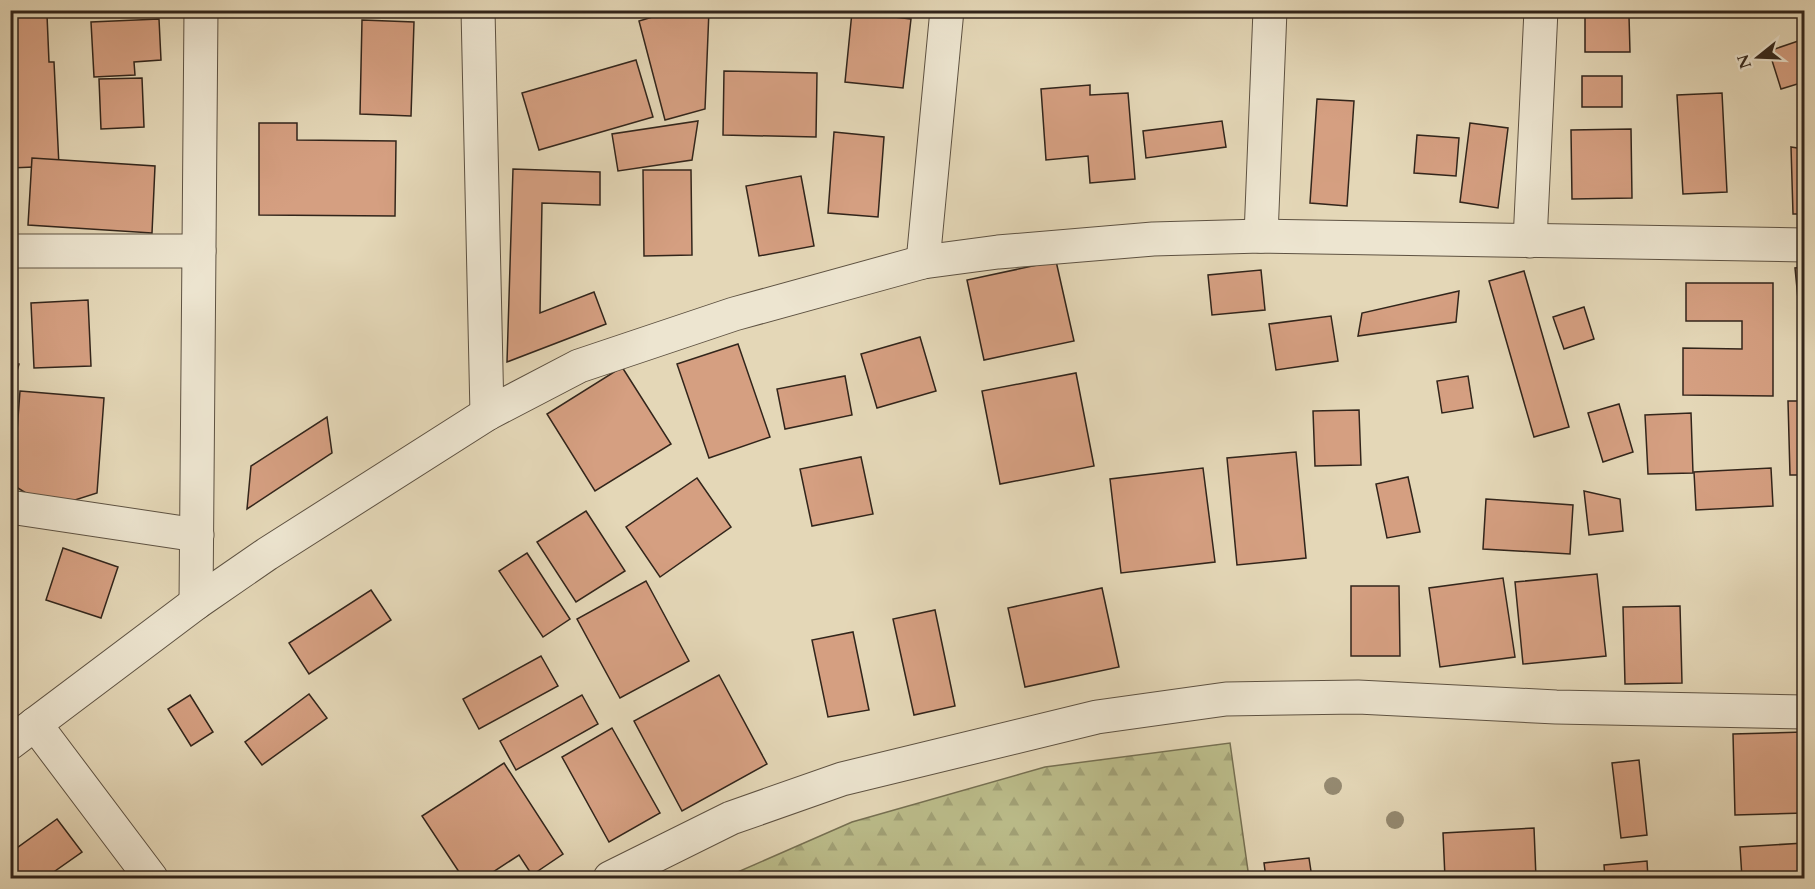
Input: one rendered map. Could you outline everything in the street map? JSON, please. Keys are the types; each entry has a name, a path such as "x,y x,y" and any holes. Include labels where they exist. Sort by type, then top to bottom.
{"street":[{"path":"196,603 201,10"},
{"path":"478,10 487,414"},
{"path":"923,262 947,10"},
{"path":"1261,236 1270,10"},
{"path":"1530,241 1541,10"},
{"path":"151,879 23,733 196,603 277,548 487,414 579,366 734,314 923,262 998,252 1154,239 1261,236 1804,244"},
{"path":"10,251 199,251"},
{"path":"10,507 197,535"},
{"path":"610,879 731,818 842,779 1097,717 1226,699 1358,697 1556,707 1804,712"}],"green space":[{"path":"1230,743 1249,878 724,878 852,822 1045,767"}],"building":[{"path":"676,10 709,10 705,109 665,120 639,21"},
{"path":"852,12 911,19 903,88 845,82"},
{"path":"47,15 49,62 54,62 59,166 10,168 10,17"},
{"path":"1629,16 1630,52 1585,52 1585,17"},
{"path":"159,19 161,60 134,62 135,75 94,77 91,22"},
{"path":"362,20 414,22 411,116 360,114"},
{"path":"1804,39 1804,82 1781,89 1769,51"},
{"path":"636,60 653,117 539,150 522,93"},
{"path":"724,71 817,73 816,137 723,135"},
{"path":"1582,76 1622,76 1622,107 1582,107"},
{"path":"142,78 144,127 101,129 99,79"},
{"path":"1090,85 1090,95 1128,93 1135,179 1090,183 1088,156 1046,160 1041,89"},
{"path":"1722,93 1727,192 1683,194 1677,95"},
{"path":"1317,99 1354,101 1347,206 1310,203"},
{"path":"698,121 692,160 618,171 612,134"},
{"path":"1222,121 1226,147 1146,158 1143,131"},
{"path":"259,123 297,123 297,140 396,141 395,216 259,215"},
{"path":"1470,123 1508,128 1498,208 1460,202"},
{"path":"1631,129 1632,198 1572,199 1571,130"},
{"path":"834,132 884,137 878,217 828,213"},
{"path":"1417,135 1459,138 1456,176 1414,173"},
{"path":"1791,147 1804,149 1804,214 1793,214"},
{"path":"32,158 155,166 152,233 28,225"},
{"path":"513,169 600,172 600,205 542,203 540,313 594,292 606,324 507,362"},
{"path":"643,170 691,170 692,255 644,256"},
{"path":"801,176 814,246 759,256 746,186"},
{"path":"1056,261 1074,341 984,360 967,280"},
{"path":"1804,267 1804,329 1801,330 1795,268"},
{"path":"1261,270 1265,310 1212,315 1208,275"},
{"path":"1524,271 1569,427 1534,437 1489,281"},
{"path":"1686,283 1773,283 1773,396 1683,395 1683,348 1742,349 1742,321 1686,321"},
{"path":"1459,291 1456,322 1358,336 1362,313"},
{"path":"88,300 91,366 34,368 31,303"},
{"path":"1584,307 1594,339 1564,349 1553,317"},
{"path":"1331,316 1338,361 1276,370 1269,324"},
{"path":"920,337 936,391 877,408 861,354"},
{"path":"738,344 770,437 709,458 677,364"},
{"path":"10,362 19,364 10,396"},
{"path":"622,367 671,444 595,491 547,414"},
{"path":"1076,373 1094,466 1000,484 982,391"},
{"path":"845,376 852,415 785,429 777,389"},
{"path":"1468,376 1473,408 1442,413 1437,381"},
{"path":"20,391 104,398 97,493 50,508 13,485"},
{"path":"1788,401 1804,401 1804,475 1790,475"},
{"path":"1619,404 1633,452 1603,462 1588,413"},
{"path":"1359,410 1361,465 1315,466 1313,411"},
{"path":"1691,413 1693,473 1648,474 1645,415"},
{"path":"327,417 332,453 247,509 251,466"},
{"path":"1296,452 1306,558 1237,565 1227,458"},
{"path":"861,457 873,514 812,526 800,469"},
{"path":"1203,468 1215,562 1121,573 1110,479"},
{"path":"1771,468 1773,506 1696,510 1694,472"},
{"path":"1408,477 1420,532 1387,538 1376,484"},
{"path":"697,478 731,527 660,577 626,527"},
{"path":"1584,491 1620,499 1623,531 1589,535"},
{"path":"1486,499 1573,505 1570,554 1483,549"},
{"path":"586,511 625,571 576,602 537,542"},
{"path":"63,548 118,567 101,618 46,600"},
{"path":"527,553 570,619 543,637 499,571"},
{"path":"1597,574 1606,656 1523,664 1515,582"},
{"path":"1503,578 1515,657 1440,667 1429,588"},
{"path":"646,581 689,661 620,698 577,619"},
{"path":"1351,586 1399,586 1400,656 1351,656"},
{"path":"1102,588 1119,667 1025,687 1008,608"},
{"path":"371,590 391,620 309,674 289,643"},
{"path":"1680,606 1682,683 1625,684 1623,607"},
{"path":"935,610 955,706 914,715 893,619"},
{"path":"853,632 869,710 828,717 812,640"},
{"path":"541,656 558,686 479,729 463,699"},
{"path":"719,675 767,764 682,811 634,721"},
{"path":"309,694 327,718 262,765 245,742"},
{"path":"190,695 213,732 191,746 168,709"},
{"path":"582,695 598,724 516,770 500,741"},
{"path":"612,728 660,813 609,842 562,757"},
{"path":"1804,732 1804,813 1735,815 1733,734"},
{"path":"1639,760 1647,835 1621,838 1612,763"},
{"path":"504,763 563,854 532,875 519,855 484,878 463,878 422,816"},
{"path":"57,819 82,852 45,878 10,878 10,853"},
{"path":"1534,828 1536,878 1445,878 1443,833"},
{"path":"1804,843 1804,878 1742,878 1740,847"},
{"path":"1309,858 1312,878 1266,878 1264,863"},
{"path":"1647,861 1648,878 1605,878 1604,865"}]}
